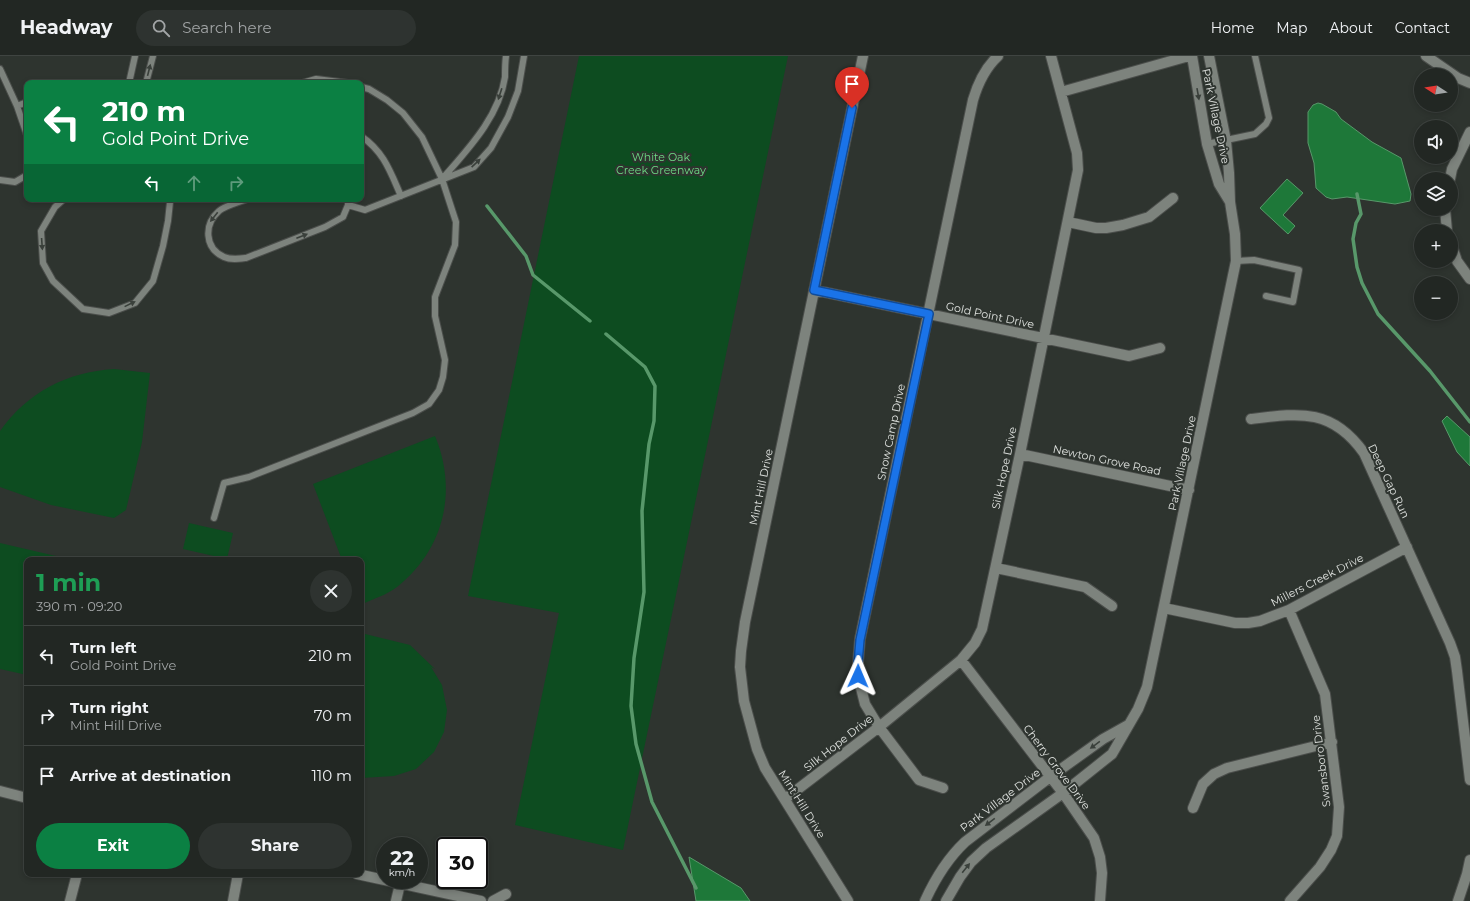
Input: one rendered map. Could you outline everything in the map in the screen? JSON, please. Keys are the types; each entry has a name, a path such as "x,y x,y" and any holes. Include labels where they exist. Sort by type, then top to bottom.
{"street":[{"name":"Mint Hill Drive","path":"848,901 765,768 757,749 744,701 740,667 745,622 863,56"},
{"name":"Snow Camp Drive","path":"943,788 919,780 879,727 865,704 861,689 858,663 860,640 973,100 976,87 987,67 998,56"},
{"name":"Silk Hope Drive","path":"785,799 879,727 961,660 975,643 982,629 1020,454 1078,170 1077,152 1051,56"},
{"path":"1061,92 1190,56"},
{"name":"Park Village Drive","path":"1190,56 1207,144 1219,184 1230,202"},
{"name":"Park Village Drive","path":"946,901 971,862 986,848 1063,793 1112,754 1138,709 1147,687 1236,261 1235,234 1230,202 1226,141 1209,56"},
{"path":"1426,56 1458,78 1470,83"},
{"path":"1451,172 1470,132"},
{"path":"1068,222 1096,228 1123,225 1149,217 1173,198"},
{"path":"1458,261 1470,279"},
{"name":"Gold Point Drive","path":"814,290 1129,356 1160,348"},
{"name":"Deep Gap Run","path":"1251,419 1288,414 1305,415 1323,419 1347,433 1364,453 1455,657 1470,780"},
{"name":"Newton Grove Road","path":"1020,454 1189,490"},
{"name":"Millers Creek Drive","path":"1164,608 1235,622 1248,623 1260,621 1289,610 1407,547"},
{"path":"996,568 1085,587 1112,606"},
{"name":"Swansboro Drive","path":"1289,610 1324,694 1332,742 1339,807 1337,836 1331,850 1320,867 1290,901"},
{"name":"Cherry Grove Drive","path":"961,660 1063,793 1094,838 1102,873 1100,901"},
{"name":"Park Village Drive","path":"925,901 942,869 954,852 974,834 1103,739 1128,725"},
{"path":"1193,808 1203,784 1214,774 1227,768 1332,742"},
{"path":"0,792 24,797"},
{"path":"1458,901 1470,860"},
{"path":"364,876 376,878"},
{"path":"70,901 76,877"},
{"path":"233,901 237,877"},
{"path":"396,901 399,889"},
{"path":"424,889 481,901"},
{"path":"493,901 506,894"}],"lane":[{"path":"130,80 135,56"},
{"path":"147,80 153,56"},
{"path":"442,179 478,136 495,109 504,78 506,56"},
{"path":"240,202 220,210 209,223 208,237 213,249 224,257 235,259 246,258 325,227 343,217 348,202 364,210 474,167 491,148 511,110 518,91 524,56"},
{"path":"1207,144 1255,134 1266,124 1269,118 1256,56"},
{"path":"0,69 17,106 24,126"},
{"path":"312,80 324,80"},
{"path":"214,518 224,482 249,477 413,413 429,404 439,390 443,377 445,360 435,316 435,298 455,245 456,222 442,179 422,137 403,114 387,100 369,89 364,88"},
{"path":"17,106 24,103"},
{"path":"364,138 380,152 401,196"},
{"path":"0,180 15,182 24,177"},
{"path":"60,202 54,207 41,231 43,263 53,281 83,308 109,313 135,303 153,281 163,246 170,202"},
{"path":"1236,261 1254,260 1300,270 1293,302 1266,296"}],"green space":[{"name":"White Oak Creek Greenway","path":"579,56 788,56 623,850 515,825 559,613 468,596"},
{"path":"114,369 150,373 142,442 126,510 114,518 51,505 0,487 0,431 11,417 23,405 50,386 80,374"},
{"path":"435,436 442,457 445,478 445,498 442,518 436,537 426,556 413,572 397,587 364,604 364,557 341,557 313,484"},
{"path":"189,523 233,533 227,557 218,557 183,549"},
{"path":"0,543 60,557 24,557 24,674 0,669"},
{"path":"364,634 410,645 435,669 431,667 442,685 447,710 444,732 434,752 416,769 394,776 364,778"}],"shaded area":[{"path":"1318,103 1336,112 1341,119 1372,142 1401,158 1411,194 1410,201 1395,204 1347,197 1332,199 1326,197 1316,188 1314,163 1308,143 1308,112 1313,105"},
{"path":"1287,179 1303,193 1283,215 1295,226 1288,234 1260,208"},
{"path":"1447,416 1470,437 1470,466 1457,452 1442,421"},
{"path":"689,857 741,888 750,901 696,901"}],"waterway":[{"path":"1357,194 1361,214 1356,223 1353,239 1357,267 1362,283 1378,314 1430,371 1470,422"},
{"path":"487,206 526,256 533,275 590,321"},
{"path":"606,334 645,367 655,386 654,421 649,444 642,511 644,592 634,658 631,706 636,744 652,802 696,888"}],"route":[{"path":"852,108 814,290 929,314 860,640 858,676"}]}
